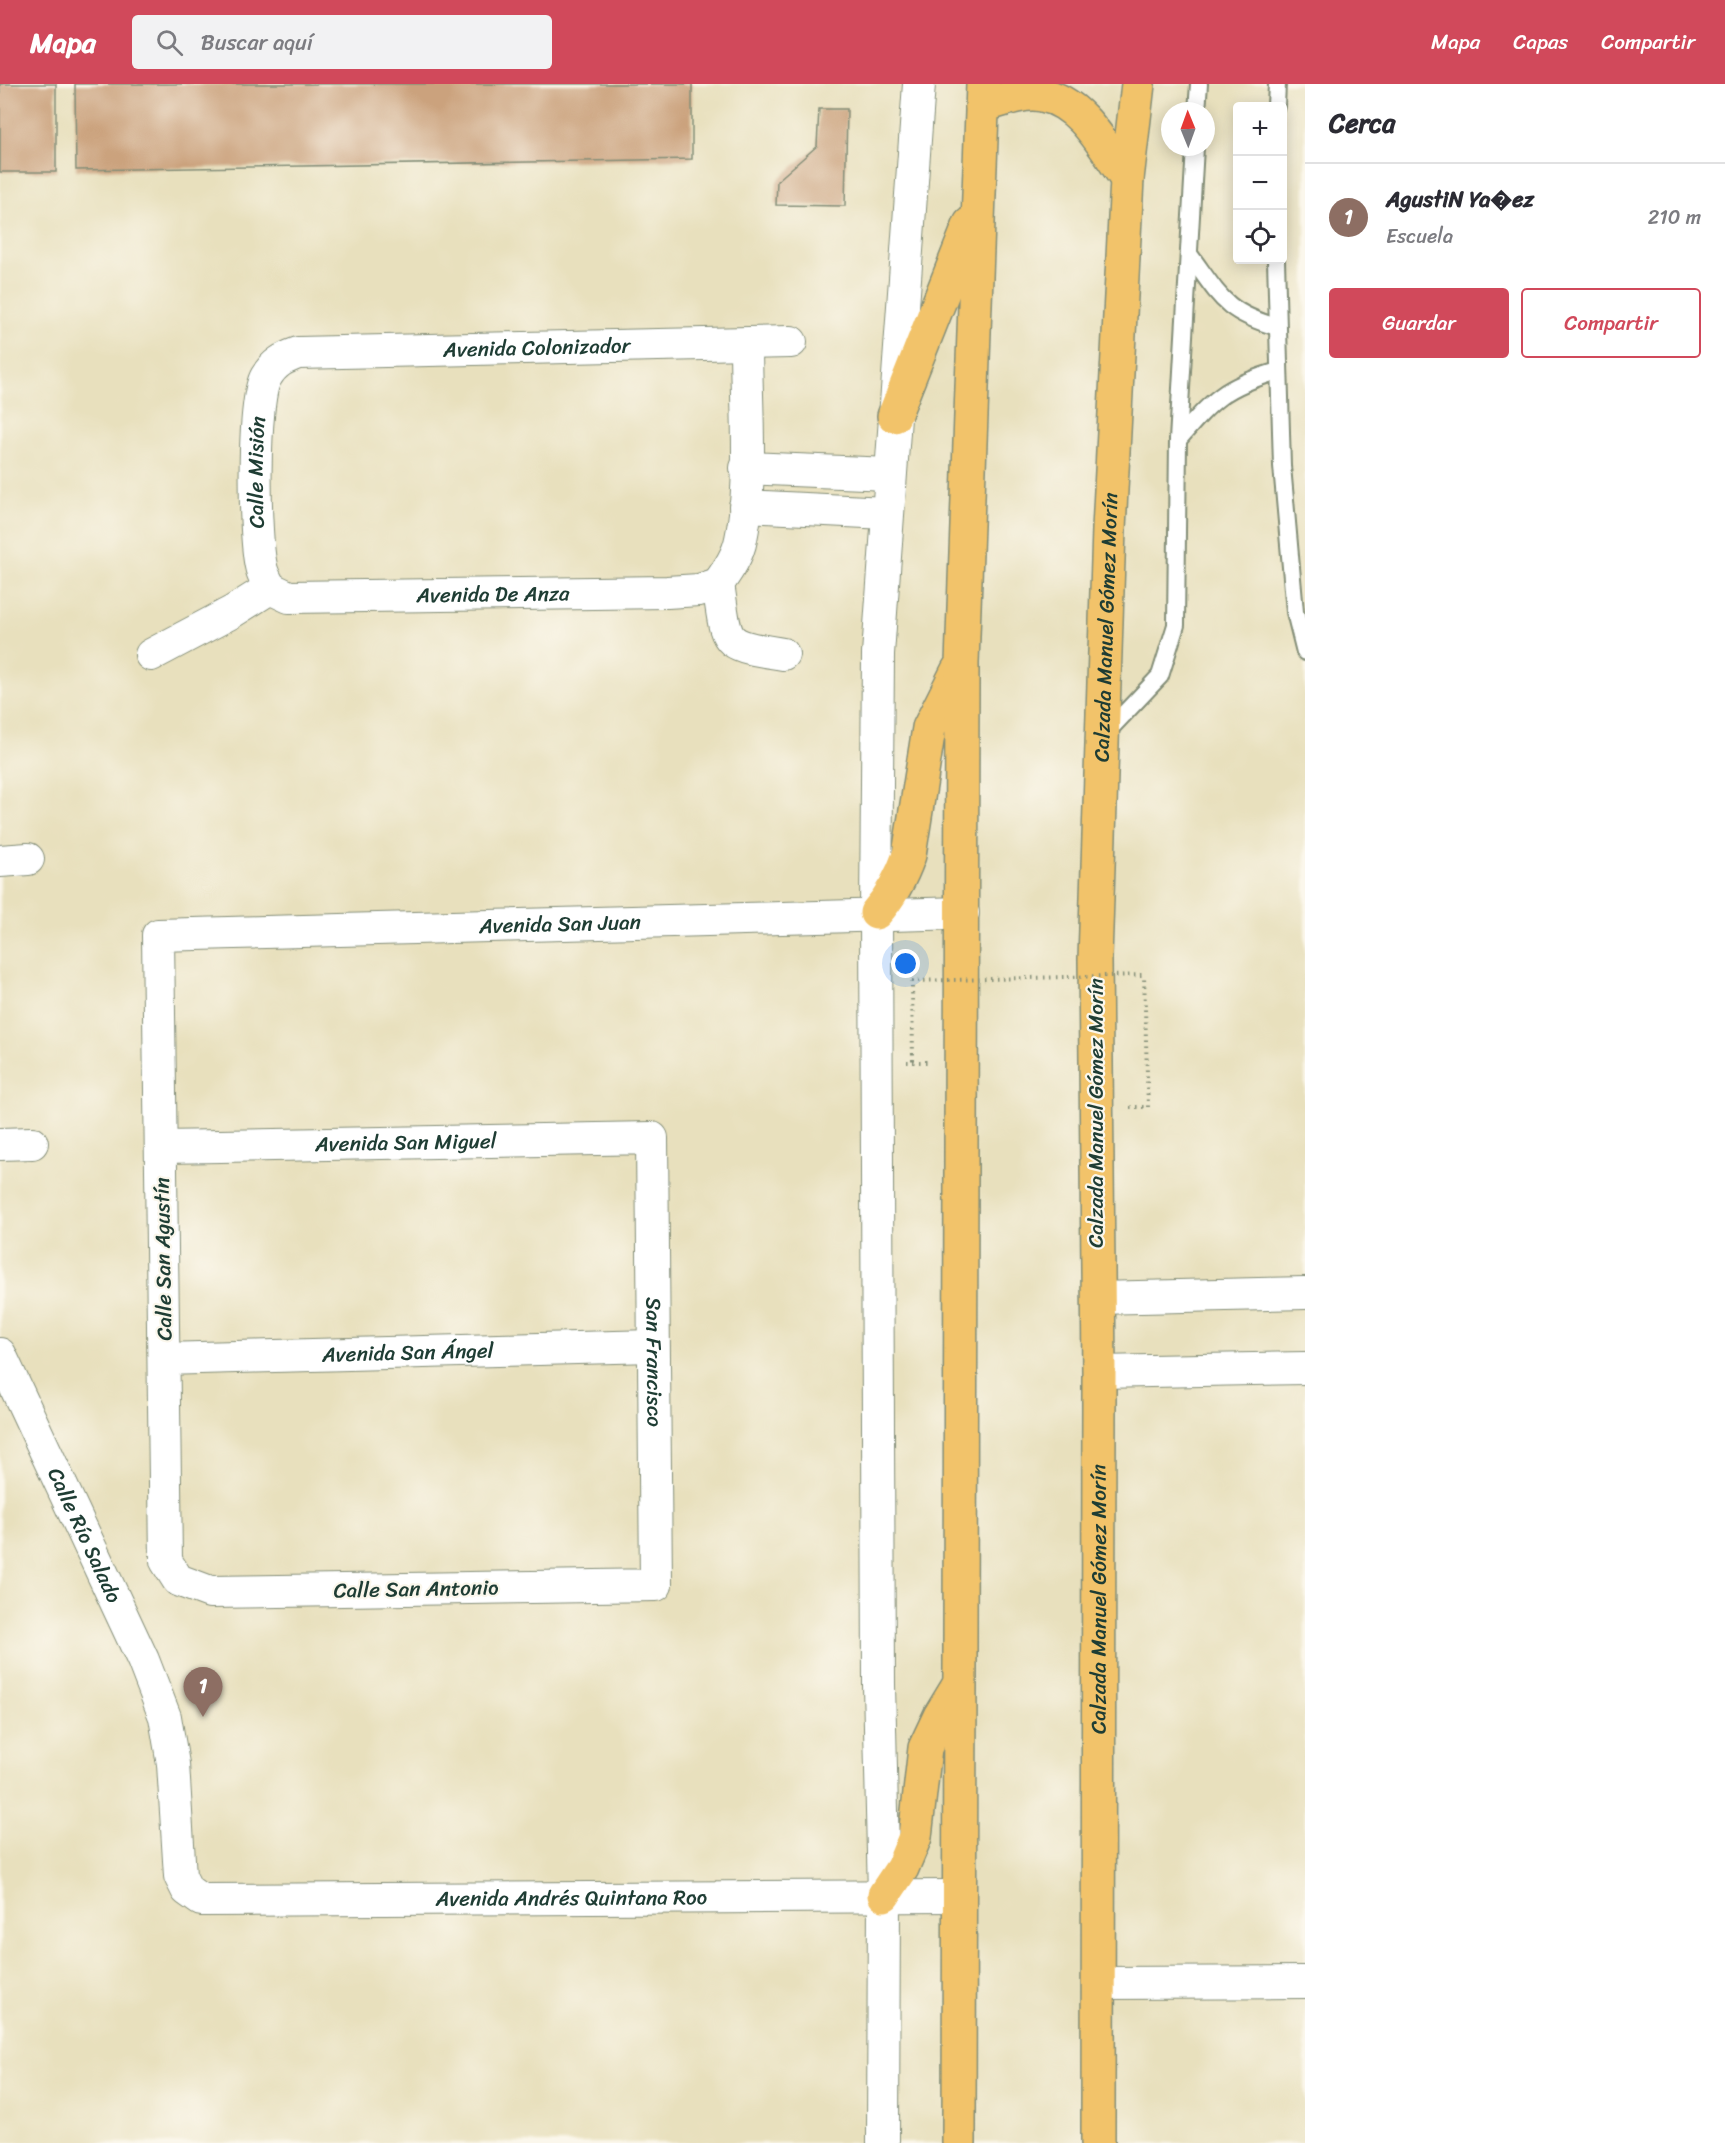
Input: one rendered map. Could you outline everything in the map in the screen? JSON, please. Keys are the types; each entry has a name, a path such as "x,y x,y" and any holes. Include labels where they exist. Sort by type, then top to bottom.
{"main road":[{"name":"Calzada Manuel Gómez Morín","path":"1098,2143 1099,1372 1095,959 1109,529 1127,179 1138,84"},
{"path":"959,2143 958,1687 963,913 962,663 983,95 1041,94 1059,100 1074,110 1095,134 1127,179"},
{"path":"894,416 979,202"},
{"path":"876,914 892,895 903,874 909,855 929,728 962,663"},
{"path":"884,1895 902,1868 915,1837 925,1748 940,1716 958,1687"}],"street":[{"path":"883,2143 884,1895 879,1685 876,914 878,654 886,513 919,84"},
{"name":"Avenida Colonizador","path":"280,359 298,353 791,342"},
{"path":"746,344 746,468 741,541 730,567 718,584 726,635 743,648 783,654"},
{"name":"Calle Misión","path":"270,588 261,568 259,548 258,400 265,377 280,359"},
{"path":"746,468 889,474"},
{"path":"745,506 886,513"},
{"name":"Avenida De Anza","path":"270,588 289,597 667,592 699,590 718,584"},
{"path":"151,656 270,588"},
{"name":"Avenida San Juan","path":"158,935 963,913"},
{"name":"Calle San Agustín","path":"158,935 166,1561 178,1580"},
{"name":"Avenida San Miguel","path":"162,1147 652,1138"},
{"name":"San Francisco","path":"652,1138 656,1585"},
{"path":"0,1144 32,1143"},
{"path":"1098,1298 1305,1293"},
{"name":"Avenida San Ángel","path":"164,1359 653,1346"},
{"name":"Calle Río Salado","path":"0,1354 143,1660 165,1717 173,1764 180,1876 187,1890"},
{"path":"1099,1372 1305,1368"},
{"name":"Calle San Antonio","path":"178,1580 210,1592 656,1585"},
{"name":"Avenida Andrés Quintana Roo","path":"187,1890 201,1900 959,1896"},
{"path":"1098,1983 1305,1982"}],"lane":[{"path":"1198,102 1199,84"},
{"path":"1276,102 1277,84"},
{"path":"1104,735 1160,676 1176,625 1178,440 1195,156"},
{"path":"1190,254 1221,297 1235,311 1277,327"},
{"path":"1276,264 1282,466 1295,612 1305,652"},
{"path":"1178,440 1211,402 1234,385 1279,371"}],"path":[{"path":"913,1061 912,981 1144,975 1148,1107"}],"building":[{"path":"0,84 56,84 56,172 0,172"},
{"path":"75,84 692,84 692,159 76,170"},
{"path":"819,109 847,109 845,206 776,205 777,181 817,146"}],"place":[{"name":"AgustiN Ya�ez","path":"203,1717"}]}
